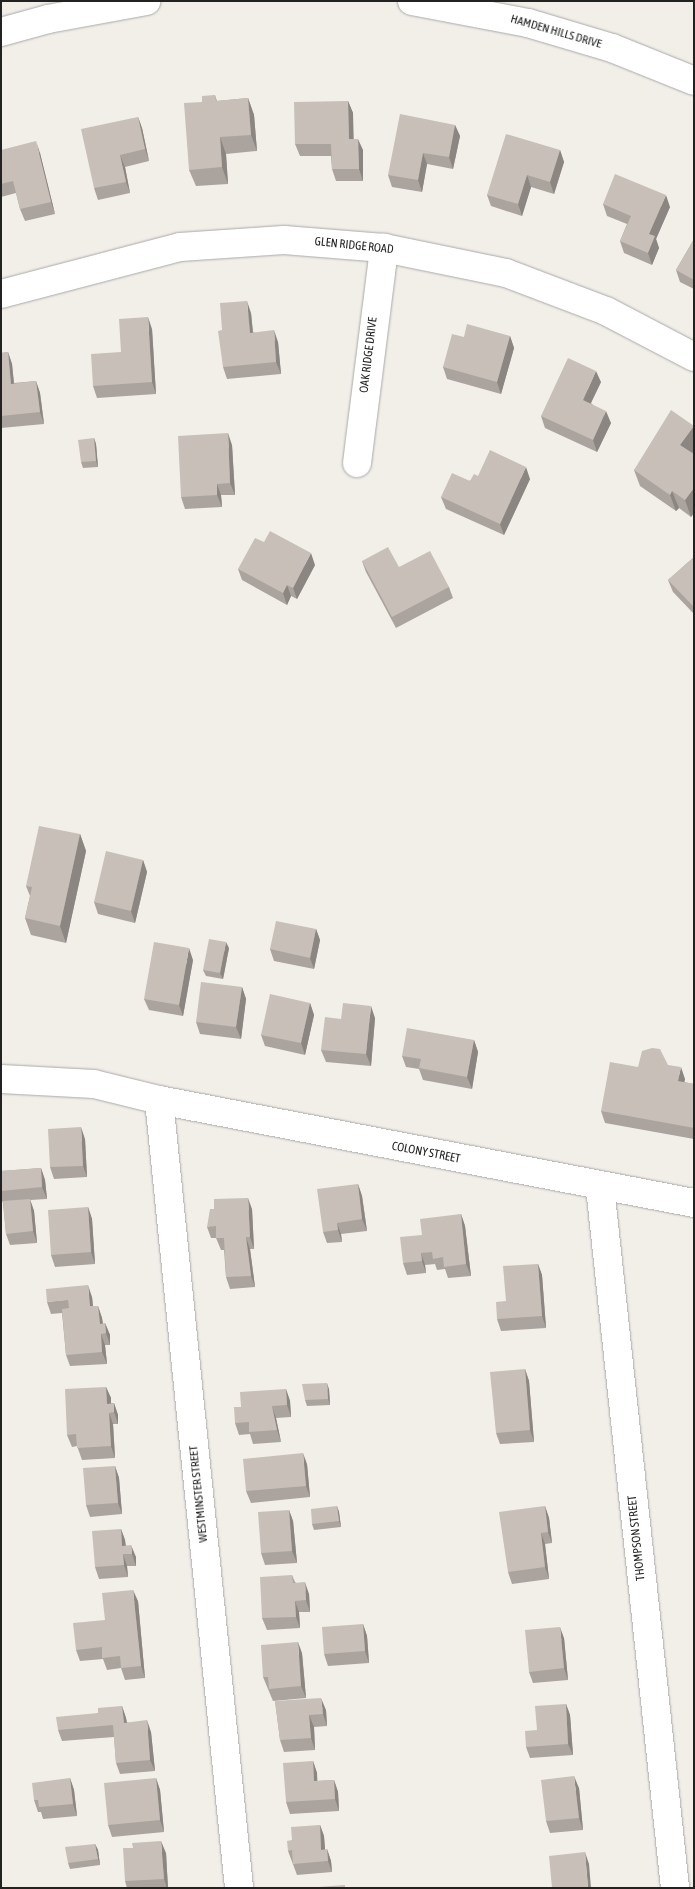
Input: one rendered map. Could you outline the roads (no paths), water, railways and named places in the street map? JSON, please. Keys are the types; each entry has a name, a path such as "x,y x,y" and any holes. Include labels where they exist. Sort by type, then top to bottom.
{"street":[{"path":"1,32 48,19 146,1"},
{"name":"HAMDEN HILLS DRIVE","path":"412,1 528,23 612,48 694,81"},
{"name":"GLEN RIDGE ROAD","path":"1,294 180,247 284,240 384,248 506,273 606,311 694,356"},
{"name":"OAK RIDGE DRIVE","path":"356,463 384,248"},
{"name":"COLONY STREET","path":"1,1079 94,1084 160,1100 600,1187 694,1203"},
{"name":"WESTMINSTER STREET","path":"160,1100 239,1888"},
{"name":"THOMPSON STREET","path":"600,1187 675,1888"}]}
